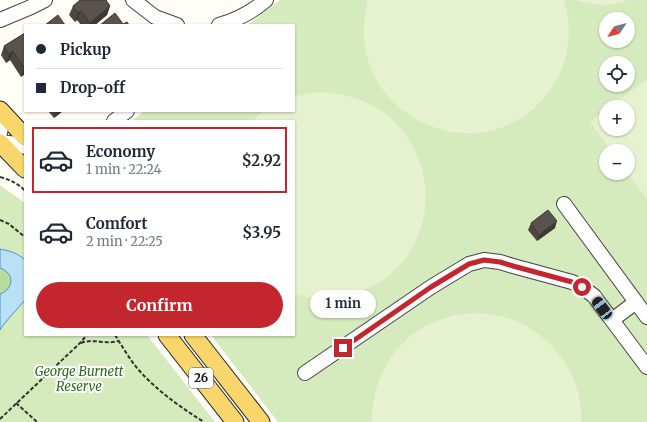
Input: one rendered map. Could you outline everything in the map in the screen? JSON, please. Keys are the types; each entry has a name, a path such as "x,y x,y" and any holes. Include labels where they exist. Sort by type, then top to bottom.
{"main road":[{"path":"0,110 24,136"},
{"path":"0,142 24,168"},
{"name":"26","path":"168,336 235,422"},
{"name":"26","path":"194,336 261,422"}],"street":[{"path":"0,20 45,0"},
{"path":"133,0 155,17 174,24"},
{"path":"222,24 242,16 266,0"},
{"path":"115,120 126,112"},
{"path":"0,123 0,133"},
{"path":"0,142 17,144 24,147"},
{"path":"564,204 647,317"},
{"path":"305,373 431,287 469,264 484,260 500,262 572,282 582,287 594,296 647,367"},
{"path":"612,320 636,302"}],"path":[{"path":"0,177 19,185 24,190"},
{"path":"0,220 9,224 24,236"},
{"path":"0,419 80,344 86,336"},
{"path":"116,336 136,367 155,387 202,421"},
{"path":"80,344 86,341 118,341"},
{"path":"16,403 37,422"}],"green space":[{"path":"280,0 647,0 647,422 278,422 212,336 295,336 295,120 133,120 143,112 295,112 295,24 248,24"},
{"path":"368,0 564,0 567,10 569,30 565,60 557,79 530,111 498,129 462,133 428,125 398,106 376,78 364,43"},
{"path":"577,0 629,0 616,4 597,5"},
{"path":"647,79 647,199 632,180 635,180 635,144 606,144 600,136 635,136 635,100 619,100 630,92 635,92 635,88"},
{"path":"323,92 341,94 365,102 381,110 406,135 418,156 424,179 426,203 421,227 412,249 397,268 376,284 346,296 315,298 295,294 295,120 253,120 263,112 295,112 295,97"},
{"path":"599,115 599,134 590,122"},
{"name":"George Burnett Reserve","path":"0,185 24,202 24,336 148,336 215,422 0,422"},
{"path":"0,268 8,273 11,281 8,289 0,294"},
{"path":"474,313 516,321 530,328 554,349 564,362 578,390 581,406 581,422 372,422 373,404 383,371 391,357 402,344 429,324 453,316"}],"water":[{"path":"0,249 14,253 24,259 24,301 0,330 0,294 8,289 11,281 8,273 0,268"}],"building":[{"path":"80,0 106,0 110,6 90,23 81,11 78,13 73,6"},
{"path":"115,13 123,24 101,24"},
{"path":"58,15 64,24 46,24"},
{"path":"24,34 24,68 13,51 9,54 4,46"},
{"path":"548,210 557,221 539,235 531,223"}],"route":[{"path":"343,348 431,287 469,264 484,260 500,262 561,278 582,287"}]}
